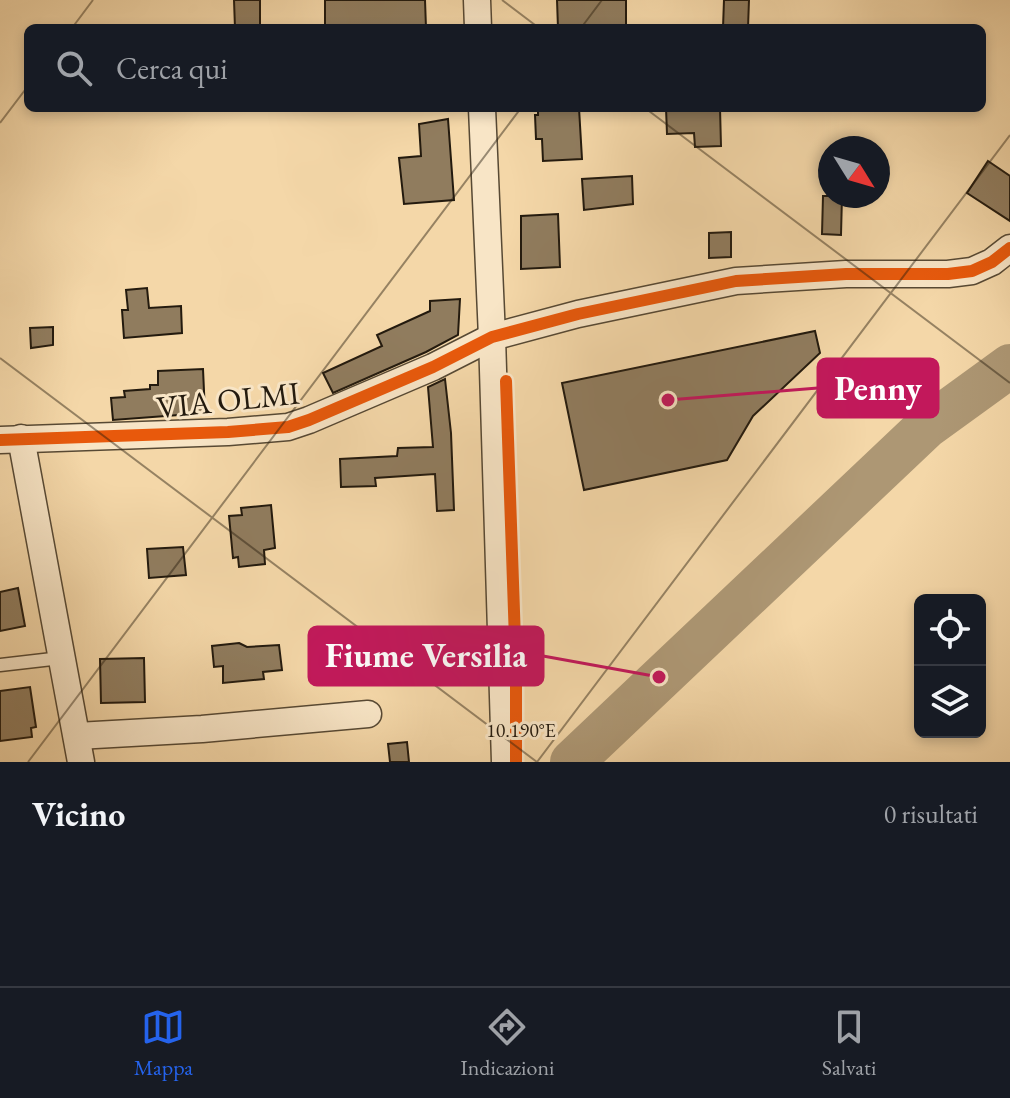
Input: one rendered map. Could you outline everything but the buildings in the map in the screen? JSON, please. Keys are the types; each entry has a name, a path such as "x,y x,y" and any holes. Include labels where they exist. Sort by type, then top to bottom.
{"street":[{"path":"477,0 478,24"},
{"path":"482,112 504,750 483,762"},
{"name":"VIA OLMI","path":"10,439 199,434 288,427 433,367 492,337 578,314 736,281 972,271 992,262 1010,248"},
{"path":"10,439 79,749 202,729 368,714"}],"lane":[{"path":"0,665 61,658"}],"waterway":[{"path":"572,762 926,427 1010,366"}],"cycle path":[{"path":"0,440 288,427 433,367 492,337 578,314 736,281 972,271 992,262 1010,248"},
{"path":"506,381 516,669 516,762"}],"place":[{"name":"Penny","path":"668,400"},
{"name":"Fiume Versilia","path":"659,677"}]}
